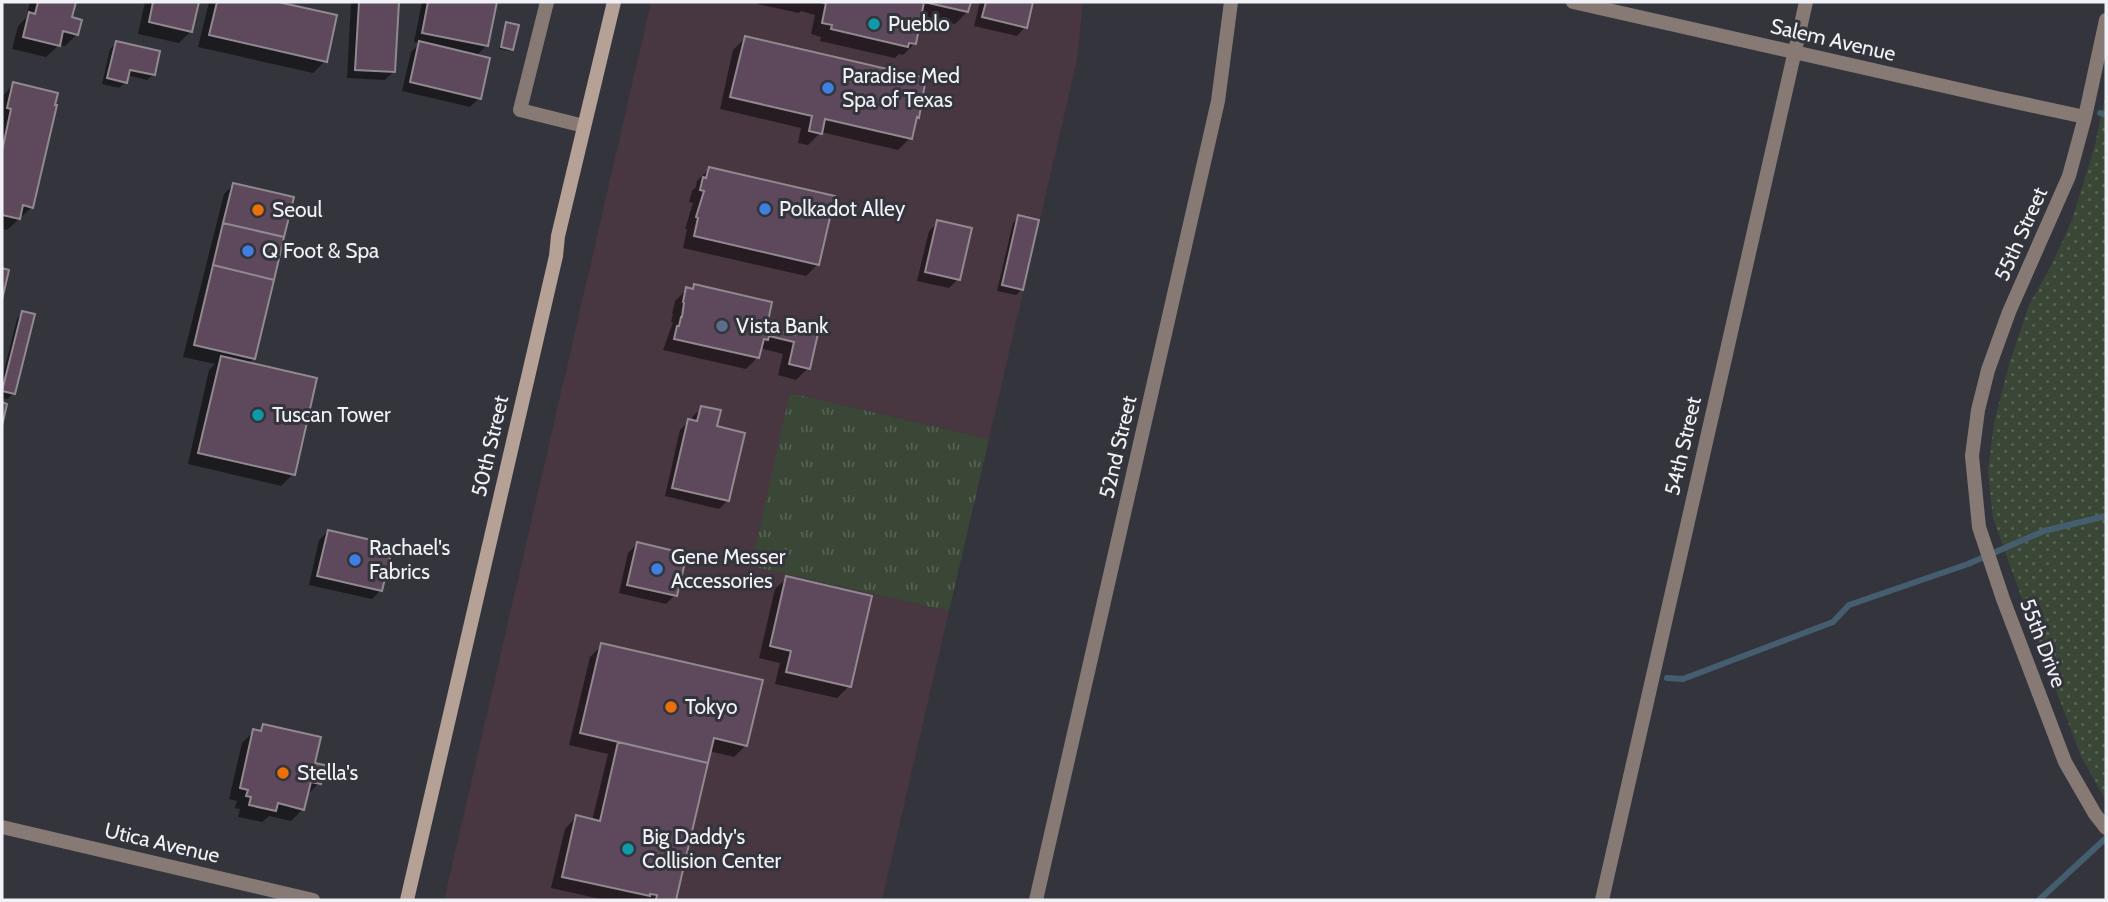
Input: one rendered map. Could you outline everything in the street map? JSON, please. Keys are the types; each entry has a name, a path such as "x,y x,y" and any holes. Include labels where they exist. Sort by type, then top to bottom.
{"main road":[{"name":"50th Street","path":"407,900 614,2"}],"street":[{"path":"547,2 520,110 584,126"},
{"name":"52nd Street","path":"1036,900 1219,101 1231,2"},
{"name":"Salem Avenue","path":"1573,2 2085,117"},
{"name":"54th Street","path":"1602,900 1806,2"},
{"name":"55th Street","path":"1973,462 1978,410 1988,370 2009,312 2069,176 2106,20"},
{"name":"55th Drive","path":"1973,462 1979,527 2003,599 2065,762 2106,828"},
{"name":"Utica Avenue","path":"2,827 313,900"}],"shaded area":[{"path":"651,2 1083,2 1077,60 989,439 791,393 751,566 949,611 882,900 444,900"}],"green space":[{"path":"2106,92 2106,801 2081,756 1993,518 1988,471 1994,423 2010,361 2029,305 2072,220 2095,145"},
{"path":"790,393 989,439 949,611 751,566"}],"building":[{"path":"38,2 76,2 72,17 82,20 78,35 63,31 60,46 23,37 29,12 35,14"},
{"path":"153,2 199,2 192,32 149,22"},
{"path":"217,2 278,2 337,15 327,62 209,35"},
{"path":"359,2 399,2 395,72 355,70"},
{"path":"428,2 497,2 488,46 422,33"},
{"name":"Pueblo","path":"821,2 924,2 916,44 909,43 908,47 831,29 832,25 822,23 826,3"},
{"path":"924,2 971,2 968,12"},
{"path":"986,2 1033,2 1027,28 982,17"},
{"path":"506,22 519,25 513,50 501,47"},
{"name":"Paradise Med Spa of Texas","path":"745,36 926,78 919,118 917,117 912,139 825,119 822,134 809,131 812,116 730,97"},
{"path":"116,41 160,51 155,75 130,70 127,83 107,78"},
{"path":"419,41 490,58 481,99 410,82"},
{"path":"13,82 58,93 33,208 23,205 20,219 2,215 2,151 11,109 7,108"},
{"name":"Polkadot Alley","path":"709,167 835,196 819,265 694,236 696,217 704,191 700,190"},
{"name":"Seoul","path":"233,183 294,197 284,237 223,223"},
{"path":"1018,215 1039,220 1023,290 1002,285"},
{"path":"937,220 972,228 960,280 925,272"},
{"name":"Q Foot & Spa","path":"223,223 284,237 274,280 213,265"},
{"path":"213,265 274,280 255,359 194,345"},
{"path":"2,268 9,270 2,300"},
{"name":"Vista Bank","path":"694,284 772,302 767,326 771,329 795,335 798,324 819,329 810,369 789,364 794,342 769,336 768,340 764,339 759,358 674,339 682,317 686,287 693,289"},
{"path":"22,311 35,314 15,394 2,391"},
{"name":"Tuscan Tower","path":"221,356 317,378 295,475 198,453"},
{"path":"2,402 7,404 2,426"},
{"path":"701,406 721,410 717,426 745,433 729,501 672,488 688,419 697,421"},
{"name":"Rachael's Fabrics","path":"328,530 393,545 382,591 317,576"},
{"name":"Gene Messer Accessories","path":"637,542 687,554 677,596 627,585"},
{"path":"786,576 872,596 851,687 786,672 791,651 770,646"},
{"name":"Tokyo","path":"601,643 763,680 747,746 714,738 708,763 580,733"},
{"name":"Stella's","path":"263,724 321,737 315,763 325,765 321,784 311,782 304,810 278,803 276,811 249,805 251,797 246,796 248,790 240,788 253,729 261,731"},
{"name":"Big Daddy's Collision Center","path":"618,742 708,763 676,900 656,900 657,895 650,896 562,877 576,815 600,821"}],"waterway":[{"path":"2100,113 2106,114"},
{"path":"1667,678 1683,679 1833,622 1849,605 1968,564 2044,531 2106,516"},
{"path":"2039,900 2106,838"}],"place":[{"name":"Pueblo","path":"874,24"},
{"name":"Paradise Med Spa of Texas","path":"828,88"},
{"name":"Polkadot Alley","path":"765,209"},
{"name":"Seoul","path":"258,210"},
{"name":"Q Foot & Spa","path":"248,251"},
{"name":"Vista Bank","path":"722,326"},
{"name":"Tuscan Tower","path":"258,415"},
{"name":"Rachael's Fabrics","path":"355,560"},
{"name":"Gene Messer Accessories","path":"657,569"},
{"name":"Tokyo","path":"671,707"},
{"name":"Stella's","path":"283,773"},
{"name":"Big Daddy's Collision Center","path":"628,849"}]}
